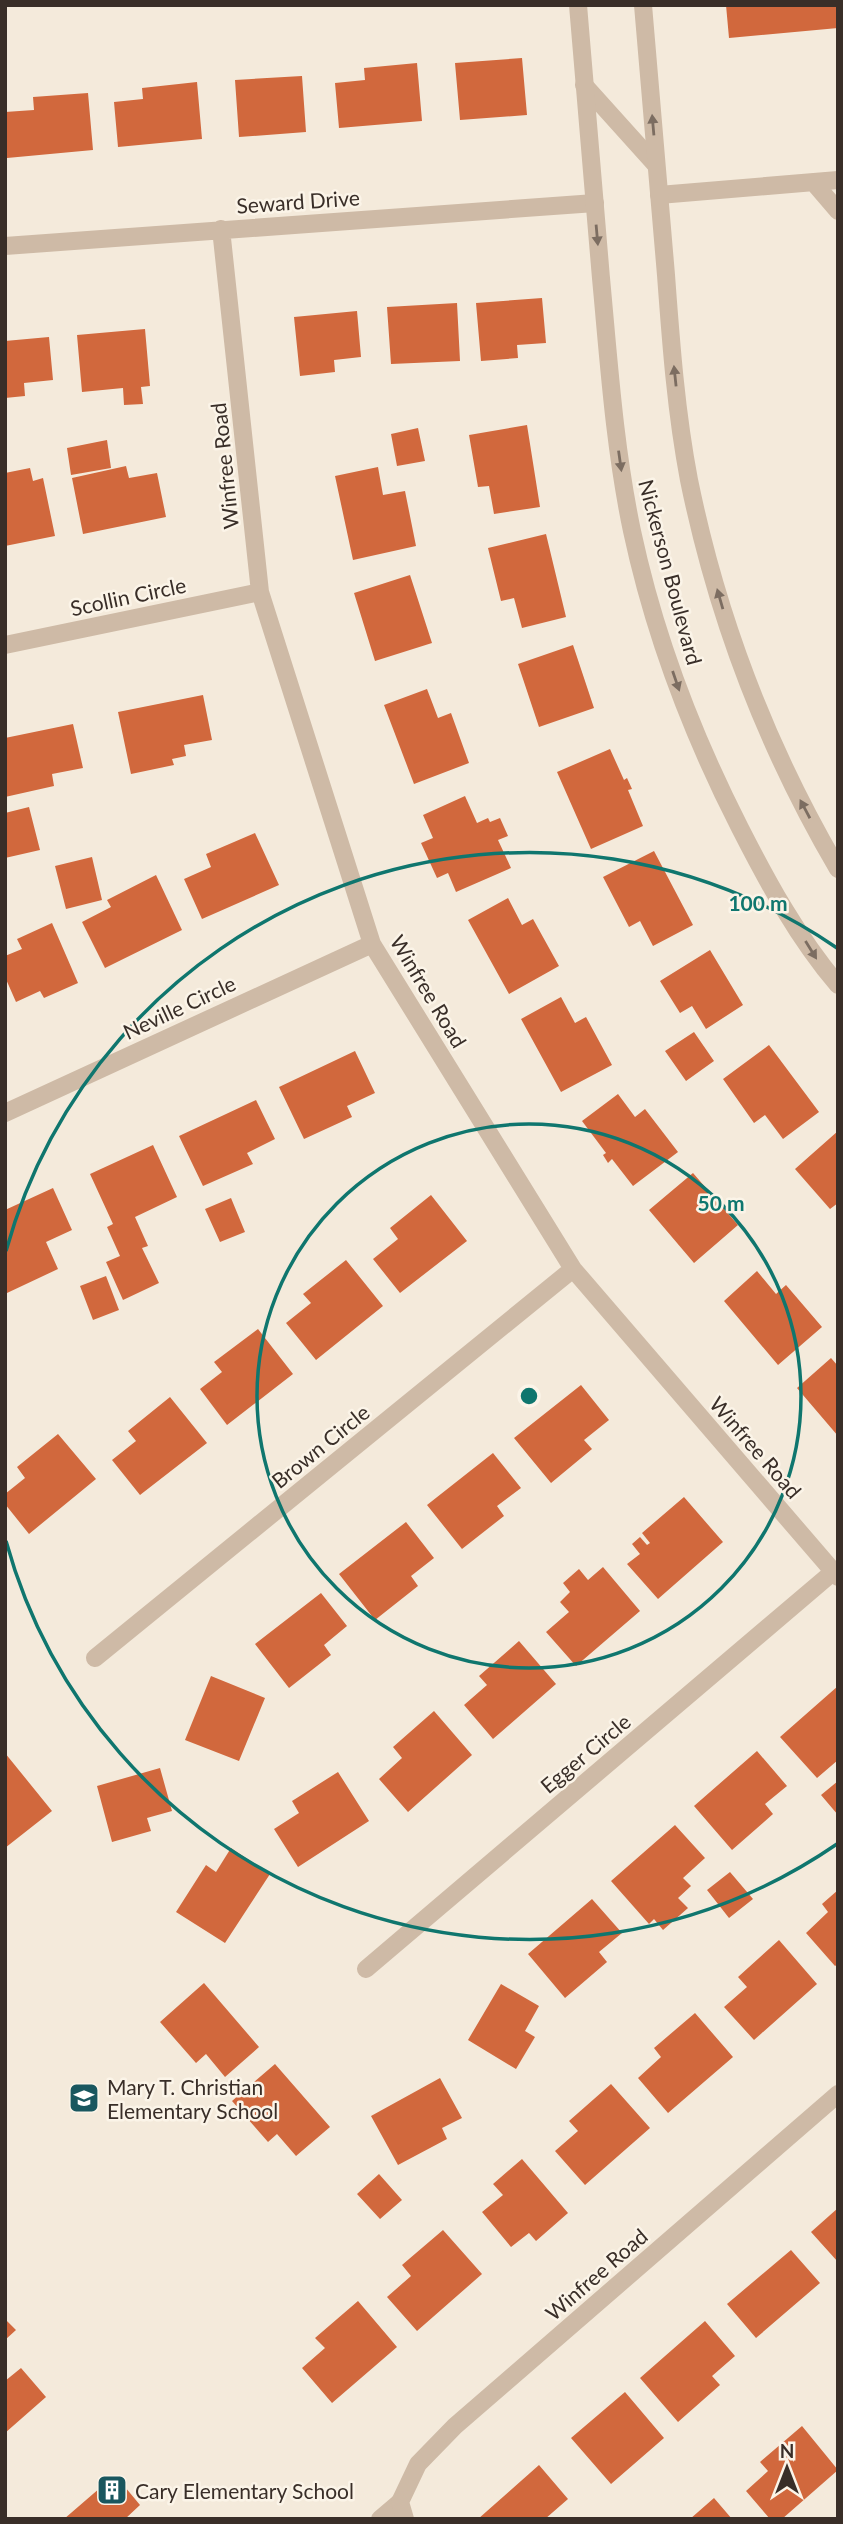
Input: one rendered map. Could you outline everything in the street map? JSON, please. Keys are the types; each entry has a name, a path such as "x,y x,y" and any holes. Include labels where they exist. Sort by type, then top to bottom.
{"street":[{"name":"Nickerson Boulevard","path":"578,5 614,424 632,533 655,618 682,700 713,775 765,876 818,962 838,985"},
{"name":"Nickerson Boulevard","path":"643,5 679,415 689,479 704,542 742,669 766,731 793,788 838,869"},
{"path":"584,85 656,166"},
{"path":"659,195 838,180"},
{"path":"814,183 838,211"},
{"name":"Seward Drive","path":"5,246 595,203"},
{"name":"Winfree Road","path":"221,229 260,592 372,944 573,1269 835,1574"},
{"name":"Scollin Circle","path":"5,645 260,592"},
{"name":"Neville Circle","path":"5,1112 372,944"},
{"name":"Brown Circle","path":"95,1658 573,1269"},
{"name":"Egger Circle","path":"366,1969 835,1574"},
{"name":"Winfree Road","path":"403,2510 418,2464 456,2426 838,2094"},
{"path":"380,2519 403,2510"}],"building":[{"path":"726,5 838,5 838,28 729,38"},
{"path":"522,58 527,115 460,120 455,63"},
{"path":"417,63 422,121 339,128 335,83 365,80 364,68"},
{"path":"302,76 306,132 239,137 235,80"},
{"path":"197,82 202,139 118,147 114,102 143,99 142,88"},
{"path":"88,93 93,150 7,158 5,112 34,110 33,97"},
{"path":"542,298 546,343 517,345 518,358 481,361 476,303"},
{"path":"457,303 460,361 391,364 387,307"},
{"path":"357,311 361,357 334,360 335,372 300,376 294,317"},
{"path":"145,329 150,386 141,387 143,404 124,405 123,388 82,392 77,335"},
{"path":"49,337 53,380 24,383 25,396 5,398 5,341"},
{"path":"527,425 540,507 494,514 489,486 478,487 469,435"},
{"path":"418,428 425,461 397,466 391,434"},
{"path":"107,440 111,468 71,475 67,448"},
{"path":"126,466 129,478 157,473 166,517 83,534 72,478"},
{"path":"378,467 383,495 405,491 416,546 353,560 335,476"},
{"path":"30,468 33,481 43,478 55,536 5,546 5,473"},
{"path":"546,534 566,617 522,628 514,598 501,601 488,548"},
{"path":"410,575 432,643 375,661 354,593"},
{"path":"573,645 594,708 539,727 518,664"},
{"path":"427,689 438,718 451,713 469,763 414,784 384,705"},
{"path":"203,695 212,740 184,745 186,756 172,759 174,765 131,774 118,712"},
{"path":"73,724 83,768 52,774 54,786 5,797 5,738"},
{"path":"610,749 624,780 627,778 632,789 628,790 643,826 591,849 557,772"},
{"path":"465,796 477,823 488,818 490,822 500,818 508,836 498,840 511,868 456,892 448,873 437,878 421,843 433,838 423,815"},
{"path":"29,807 40,850 5,858 5,813"},
{"path":"255,833 279,885 202,919 184,879 211,867 206,854"},
{"path":"654,851 693,925 653,946 640,921 629,927 603,877"},
{"path":"92,857 102,900 66,909 55,866"},
{"path":"156,875 182,930 105,968 82,922 111,907 107,900"},
{"path":"508,898 522,925 533,919 559,966 509,994 468,920"},
{"path":"52,923 78,983 44,998 40,991 16,1002 5,977 5,956 22,949 17,939"},
{"path":"710,950 743,1005 706,1029 692,1006 680,1013 660,981"},
{"path":"561,997 575,1023 586,1017 612,1065 561,1092 521,1019"},
{"path":"694,1032 714,1061 686,1081 665,1051"},
{"path":"769,1045 819,1112 783,1139 765,1115 754,1123 723,1079"},
{"path":"355,1051 375,1093 347,1106 352,1117 304,1139 279,1087"},
{"path":"618,1094 635,1117 645,1109 678,1152 633,1186 612,1159 608,1163 603,1155 606,1153 582,1121"},
{"path":"256,1100 275,1139 247,1153 253,1164 203,1186 179,1136"},
{"path":"838,1131 838,1203 830,1209 795,1169"},
{"path":"153,1145 177,1197 135,1217 148,1246 142,1248 159,1283 123,1300 106,1262 120,1256 107,1227 113,1224 90,1174"},
{"path":"693,1173 738,1225 694,1263 649,1210"},
{"path":"53,1188 72,1230 46,1242 58,1269 7,1293 5,1210"},
{"path":"431,1195 467,1241 400,1293 373,1259 398,1239 390,1228"},
{"path":"231,1198 245,1232 220,1242 205,1209"},
{"path":"346,1260 383,1306 316,1360 286,1323 311,1303 303,1294"},
{"path":"757,1271 776,1294 786,1285 822,1327 778,1365 724,1301"},
{"path":"106,1276 119,1310 93,1320 80,1286"},
{"path":"258,1329 293,1374 227,1425 200,1389 222,1372 214,1362"},
{"path":"831,1358 838,1366 838,1436 797,1388"},
{"path":"581,1385 609,1420 584,1440 592,1449 551,1483 514,1438"},
{"path":"170,1397 207,1443 140,1495 112,1460 136,1441 128,1431"},
{"path":"58,1434 96,1479 29,1534 5,1504 5,1494 25,1478 17,1467"},
{"path":"493,1453 521,1488 497,1506 504,1516 462,1549 427,1505"},
{"path":"684,1497 723,1542 658,1599 627,1564 640,1554 632,1544 640,1537 647,1545 650,1543 642,1533"},
{"path":"406,1522 434,1558 411,1576 418,1586 375,1620 339,1574"},
{"path":"603,1567 640,1611 576,1666 546,1632 569,1612 560,1602 570,1592 563,1583 579,1569 588,1580"},
{"path":"321,1593 347,1626 324,1645 331,1655 289,1688 255,1644"},
{"path":"519,1641 556,1684 493,1739 464,1705 487,1685 479,1676"},
{"path":"211,1676 265,1698 239,1761 185,1740"},
{"path":"838,1686 838,1760 817,1778 780,1737"},
{"path":"434,1711 472,1755 408,1812 379,1779 402,1758 393,1747"},
{"path":"757,1751 787,1786 765,1804 773,1814 732,1850 694,1806"},
{"path":"5,1753 52,1811 5,1848"},
{"path":"160,1768 172,1811 147,1818 151,1831 112,1842 97,1786"},
{"path":"338,1772 369,1821 298,1867 274,1829 299,1813 292,1801"},
{"path":"838,1781 838,1815 821,1795"},
{"path":"675,1825 705,1858 683,1878 691,1886 678,1898 688,1908 663,1930 654,1919 649,1924 611,1881"},
{"path":"231,1848 270,1874 225,1943 176,1912 206,1865 216,1872"},
{"path":"730,1872 753,1899 729,1918 707,1890"},
{"path":"838,1890 838,1964 835,1966 806,1933 828,1912 822,1904"},
{"path":"592,1899 622,1933 599,1952 607,1962 565,1998 528,1954"},
{"path":"779,1940 817,1984 754,2040 724,2007 747,1987 738,1977"},
{"path":"204,1983 259,2047 225,2077 206,2054 196,2063 160,2022"},
{"path":"501,1984 539,2006 525,2031 535,2037 516,2069 468,2040"},
{"path":"695,2013 733,2057 668,2113 638,2078 661,2057 654,2048"},
{"path":"275,2064 330,2127 296,2156 277,2134 268,2142 232,2101"},
{"path":"440,2078 462,2118 442,2128 447,2139 398,2165 371,2116"},
{"path":"611,2084 650,2128 585,2185 555,2151 578,2131 569,2121"},
{"path":"522,2159 568,2213 536,2241 529,2233 511,2247 482,2212 503,2195 493,2184"},
{"path":"379,2174 402,2200 380,2219 357,2194"},
{"path":"838,2208 838,2262 811,2232"},
{"path":"443,2230 482,2274 417,2331 387,2297 411,2276 402,2265"},
{"path":"791,2250 820,2283 756,2338 727,2304"},
{"path":"358,2301 397,2347 332,2403 302,2368 325,2348 315,2338"},
{"path":"5,2319 16,2330 5,2340"},
{"path":"705,2321 735,2356 712,2376 720,2385 678,2422 640,2378"},
{"path":"21,2368 46,2397 5,2433 5,2381"},
{"path":"625,2392 664,2438 611,2484 571,2438"},
{"path":"802,2426 838,2470 782,2519 770,2519 746,2491 768,2471 760,2462"},
{"path":"539,2465 568,2499 545,2519 478,2519"},
{"name":"Cary Elementary School","path":"115,2475 140,2505 125,2519 64,2519"},
{"path":"714,2498 732,2519 690,2519"}],"place":[{"name":"Mary T. Christian Elementary School","path":"84,2098"},
{"name":"Cary Elementary School","path":"112,2490"}]}
